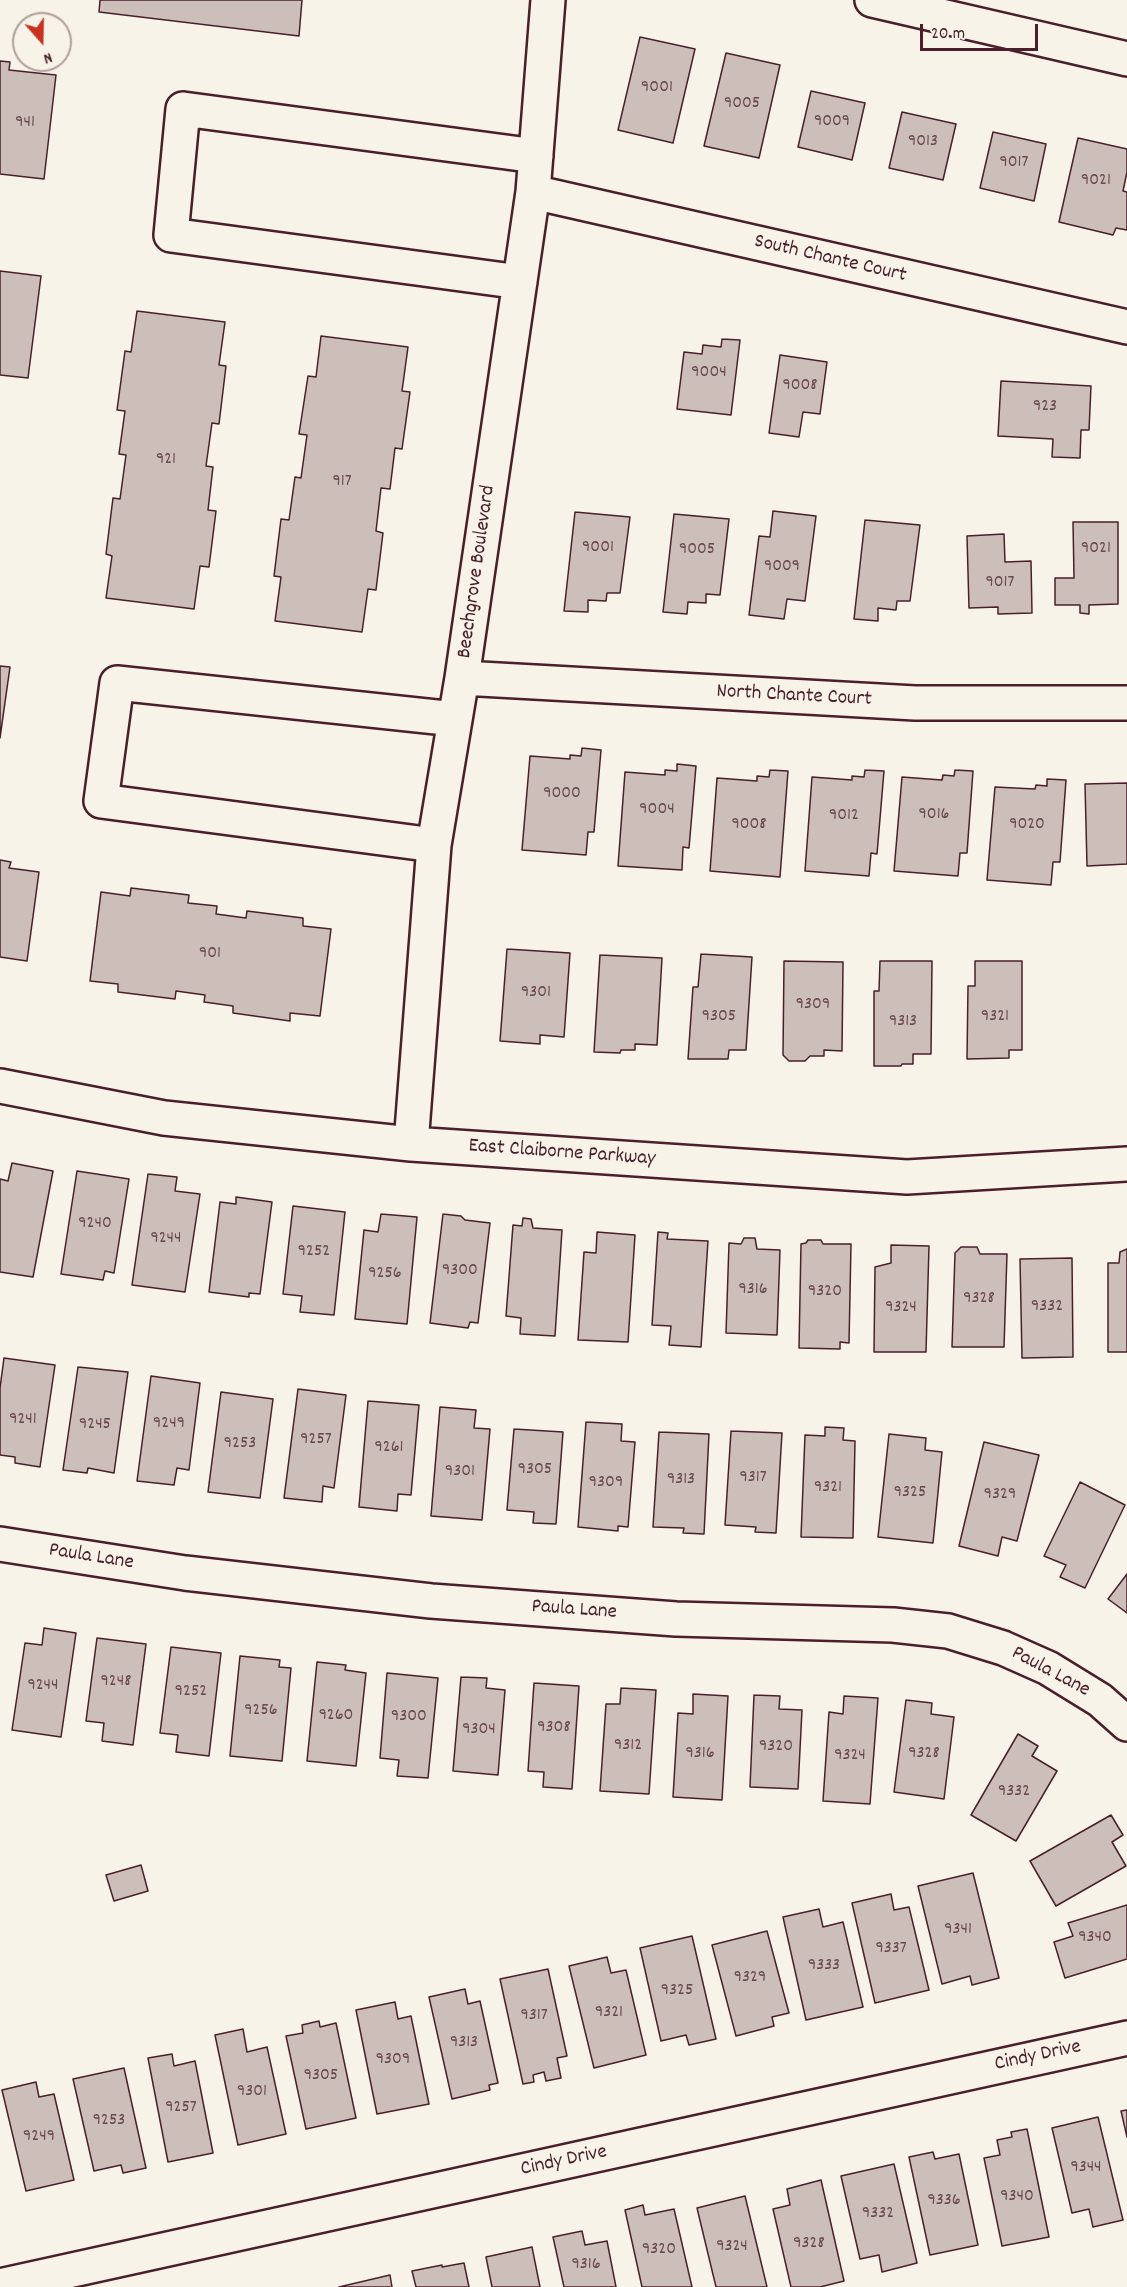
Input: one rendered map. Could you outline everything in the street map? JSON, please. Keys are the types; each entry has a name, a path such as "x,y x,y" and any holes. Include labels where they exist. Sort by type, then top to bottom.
{"street":[{"name":"Beechgrove Boulevard","path":"411,1144 434,845 462,678 533,192 548,0"},
{"path":"872,0 1127,59"},
{"path":"520,282 171,235 183,108 536,156"},
{"name":"South Chante Court","path":"533,192 1127,327"},
{"name":"North Chante Court","path":"462,678 915,703 1127,703"},
{"path":"434,845 101,801 117,683 455,719"},
{"name":"East Claiborne Parkway","path":"0,1086 164,1118 411,1144 907,1177 1127,1164"},
{"name":"Paula Lane","path":"0,1544 184,1573 431,1601 676,1619 893,1625 948,1631 1003,1648 1048,1668 1100,1700 1127,1724"},
{"name":"Cindy Drive","path":"0,2286 1127,2038"}],"building":[{"path":"100,0 302,0 299,36 99,12"},
{"path":"640,37 695,49 673,143 618,130"},
{"path":"726,53 780,65 759,158 704,146"},
{"path":"0,61 10,62 9,70 12,72 56,75 44,179 0,174"},
{"path":"811,91 865,103 852,160 798,147"},
{"path":"902,112 956,124 943,180 889,168"},
{"path":"993,132 1046,144 1034,201 980,188"},
{"path":"1078,138 1127,149 1127,172 1123,191 1127,192 1127,230 1116,228 1113,235 1059,222"},
{"path":"0,271 41,276 28,378 0,375"},
{"path":"137,311 225,322 219,365 226,366 219,424 212,423 206,466 213,467 208,510 216,511 209,567 200,566 194,609 106,598 112,556 106,554 113,498 120,499 126,455 119,454 125,411 117,410 125,351 131,352"},
{"path":"321,336 408,347 402,391 410,392 402,449 395,448 390,489 381,488 376,531 383,533 376,590 368,589 362,632 275,621 281,577 274,576 281,519 289,520 295,477 301,478 307,435 299,434 308,376 316,377"},
{"path":"722,339 740,340 731,415 677,409 684,352 702,354 703,345 721,347"},
{"path":"780,355 827,362 820,414 803,412 799,437 769,433"},
{"path":"1001,381 1091,386 1089,430 1081,430 1080,458 1052,457 1053,439 998,436"},
{"path":"773,511 816,516 805,601 787,599 784,619 749,615 759,536 770,537"},
{"path":"575,512 630,517 620,593 607,593 606,601 588,600 588,612 564,611"},
{"path":"674,514 729,519 720,595 706,594 706,603 688,602 687,614 663,612"},
{"path":"865,520 920,525 910,601 897,601 896,610 878,608 878,621 854,619"},
{"path":"1073,522 1118,522 1118,604 1089,605 1089,614 1080,613 1080,605 1055,605 1055,578 1074,578"},
{"path":"1004,534 1005,562 1031,561 1032,613 998,614 998,607 969,608 967,536"},
{"path":"0,666 10,667 0,738"},
{"path":"582,748 601,750 594,832 588,832 586,855 522,850 530,756 570,759 570,755 581,756"},
{"path":"677,764 696,766 689,848 683,847 682,870 618,866 625,772 665,775 665,770 677,771"},
{"path":"770,770 788,771 780,877 710,871 717,778 757,781 757,776 769,777"},
{"path":"865,770 884,771 877,854 871,853 869,876 805,871 812,777 852,780 852,776 864,777"},
{"path":"955,770 973,771 967,853 960,853 958,876 894,871 902,777 942,780 943,775 954,776"},
{"path":"1047,779 1066,780 1060,862 1053,862 1051,885 987,880 995,787 1035,789 1036,785 1047,786"},
{"path":"1127,783 1127,864 1087,866 1085,784"},
{"path":"0,860 11,862 9,868 39,872 27,961 0,957"},
{"path":"131,888 189,895 188,903 217,906 216,914 246,918 247,911 303,918 303,926 331,929 320,1016 290,1013 290,1021 233,1013 233,1006 204,1002 205,995 176,991 175,999 118,992 118,984 90,981 101,892 130,896"},
{"path":"507,949 570,953 564,1037 540,1035 540,1044 500,1041"},
{"path":"701,954 752,957 746,1050 729,1050 728,1059 688,1059 693,987 698,987"},
{"path":"600,955 662,958 657,1045 635,1044 635,1050 621,1050 620,1053 594,1052"},
{"path":"784,961 843,962 842,1051 824,1050 824,1056 810,1056 805,1061 789,1061 783,1055"},
{"path":"880,961 932,961 931,1054 913,1054 913,1064 874,1066 874,991 879,991"},
{"path":"975,961 1022,961 1022,1050 1009,1050 1009,1058 967,1059 968,986 975,986"},
{"path":"12,1163 53,1171 33,1277 0,1272 0,1179 8,1181"},
{"path":"77,1171 129,1179 114,1273 105,1271 103,1280 61,1274"},
{"path":"148,1174 177,1177 175,1191 200,1194 185,1292 132,1285"},
{"path":"236,1197 272,1202 260,1294 249,1293 249,1297 209,1292 220,1202 236,1204"},
{"path":"293,1206 345,1212 334,1315 300,1312 302,1296 283,1294"},
{"path":"381,1214 417,1217 407,1324 355,1319 364,1230 378,1232"},
{"path":"443,1214 490,1223 478,1323 470,1322 468,1328 430,1323"},
{"path":"523,1218 531,1219 533,1228 562,1230 555,1336 520,1334 521,1318 506,1316 513,1225 522,1226"},
{"path":"597,1232 635,1235 628,1342 578,1340 584,1252 596,1253"},
{"path":"658,1232 668,1233 667,1239 708,1241 701,1347 669,1345 671,1326 652,1325"},
{"path":"744,1238 755,1238 757,1249 780,1250 777,1335 726,1333 729,1243 741,1244"},
{"path":"808,1240 821,1240 823,1244 851,1244 849,1343 840,1342 840,1349 799,1348 801,1244"},
{"path":"891,1245 929,1246 926,1352 874,1352 875,1267 891,1263"},
{"path":"961,1247 977,1247 980,1254 1007,1254 1004,1347 952,1347 955,1253"},
{"path":"1127,1249 1127,1352 1108,1352 1108,1263 1119,1263 1120,1252"},
{"path":"1072,1258 1073,1357 1022,1358 1020,1259"},
{"path":"4,1358 55,1365 40,1467 15,1463 15,1457 0,1455 0,1388"},
{"path":"78,1367 128,1372 114,1473 88,1468 87,1473 63,1470"},
{"path":"151,1376 200,1383 189,1470 177,1468 174,1485 137,1481"},
{"path":"298,1389 346,1395 334,1488 323,1486 322,1502 284,1498"},
{"path":"221,1392 273,1399 260,1498 208,1492"},
{"path":"368,1401 419,1405 411,1495 398,1494 397,1511 359,1507"},
{"path":"440,1407 476,1410 474,1428 490,1429 482,1520 431,1516"},
{"path":"586,1422 622,1424 621,1441 635,1442 628,1527 618,1526 618,1531 578,1527"},
{"path":"825,1427 844,1428 843,1440 855,1441 853,1538 801,1537 805,1435 825,1436"},
{"path":"514,1429 563,1432 556,1524 533,1523 534,1512 507,1510"},
{"path":"731,1431 782,1433 776,1533 755,1532 756,1527 725,1525"},
{"path":"659,1432 709,1434 704,1534 683,1533 684,1528 653,1527"},
{"path":"889,1434 926,1438 925,1450 942,1452 933,1543 878,1537"},
{"path":"984,1442 1039,1455 1017,1541 1002,1537 998,1556 959,1546"},
{"path":"1080,1482 1125,1505 1085,1588 1060,1577 1066,1565 1044,1556"},
{"path":"1127,1574 1127,1613 1108,1599"},
{"path":"44,1628 76,1633 61,1737 12,1730 25,1643 42,1645"},
{"path":"97,1638 146,1644 133,1745 102,1741 104,1723 86,1721"},
{"path":"171,1647 221,1653 209,1756 176,1752 178,1735 160,1733"},
{"path":"240,1656 280,1660 279,1667 291,1668 282,1761 230,1756"},
{"path":"317,1662 346,1665 345,1670 366,1673 356,1766 307,1761"},
{"path":"387,1673 438,1678 428,1778 397,1776 399,1760 380,1758"},
{"path":"461,1677 487,1678 486,1688 505,1690 498,1775 453,1771"},
{"path":"534,1683 579,1686 572,1789 543,1787 544,1772 528,1771"},
{"path":"621,1688 656,1690 649,1794 600,1791 606,1704 620,1704"},
{"path":"693,1694 728,1696 722,1800 673,1797 678,1713 693,1714"},
{"path":"754,1695 780,1696 779,1709 802,1710 798,1789 750,1787"},
{"path":"844,1696 878,1698 870,1804 823,1801 829,1712 843,1714"},
{"path":"906,1700 932,1703 931,1714 954,1717 944,1799 894,1792"},
{"path":"1018,1734 1038,1746 1032,1756 1057,1771 1016,1841 971,1815"},
{"path":"1111,1815 1123,1835 1112,1842 1126,1866 1056,1906 1030,1861"},
{"path":"141,1865 148,1891 114,1901 106,1875"},
{"path":"973,1873 999,1978 972,1985 970,1976 942,1984 918,1886"},
{"path":"891,1894 894,1910 909,1907 929,1990 875,2003 852,1903"},
{"path":"1127,1905 1127,1959 1065,1978 1054,1942 1073,1936 1068,1923"},
{"path":"819,1909 823,1927 843,1922 863,2007 806,2020 783,1917"},
{"path":"767,1931 789,2013 772,2017 774,2026 736,2036 712,1945"},
{"path":"692,1936 716,2039 689,2045 686,2035 661,2041 640,1948"},
{"path":"607,1957 611,1973 626,1970 646,2055 594,2068 569,1966"},
{"path":"548,1969 567,2056 557,2058 561,2078 546,2081 544,2072 533,2075 534,2082 523,2084 500,1979"},
{"path":"465,1989 468,2004 480,2001 498,2083 489,2085 490,2090 452,2099 429,1997"},
{"path":"395,2002 398,2019 411,2016 429,2104 377,2114 356,2010"},
{"path":"319,2021 320,2027 336,2023 356,2118 306,2129 286,2036 303,2033 302,2025"},
{"path":"243,2029 247,2052 267,2047 286,2134 238,2145 215,2035"},
{"path":"172,2054 174,2066 195,2061 213,2153 168,2162 148,2058"},
{"path":"124,2068 146,2168 123,2173 121,2165 94,2171 73,2079"},
{"path":"36,2082 39,2097 54,2094 74,2180 26,2191 2,2090"},
{"path":"1127,2110 1127,2137 1121,2111"},
{"path":"1098,2117 1123,2220 1093,2227 1089,2209 1072,2213 1052,2128"},
{"path":"1027,2129 1049,2237 1002,2246 984,2158 1000,2155 997,2140 1012,2137 1011,2132"},
{"path":"933,2152 935,2159 959,2154 978,2245 930,2255 909,2157"},
{"path":"894,2164 917,2263 882,2272 879,2255 860,2259 841,2176"},
{"path":"821,2180 844,2281 820,2287 791,2287 773,2209 790,2205 787,2189"},
{"path":"745,2196 767,2287 716,2287 697,2208"},
{"path":"643,2205 645,2215 674,2209 692,2287 642,2287 625,2210"},
{"path":"582,2231 585,2245 607,2241 616,2287 564,2287 553,2237"},
{"path":"532,2247 540,2287 492,2287 486,2257"},
{"path":"464,2263 469,2287 416,2287 412,2271"},
{"path":"390,2275 392,2287 339,2287"}]}
